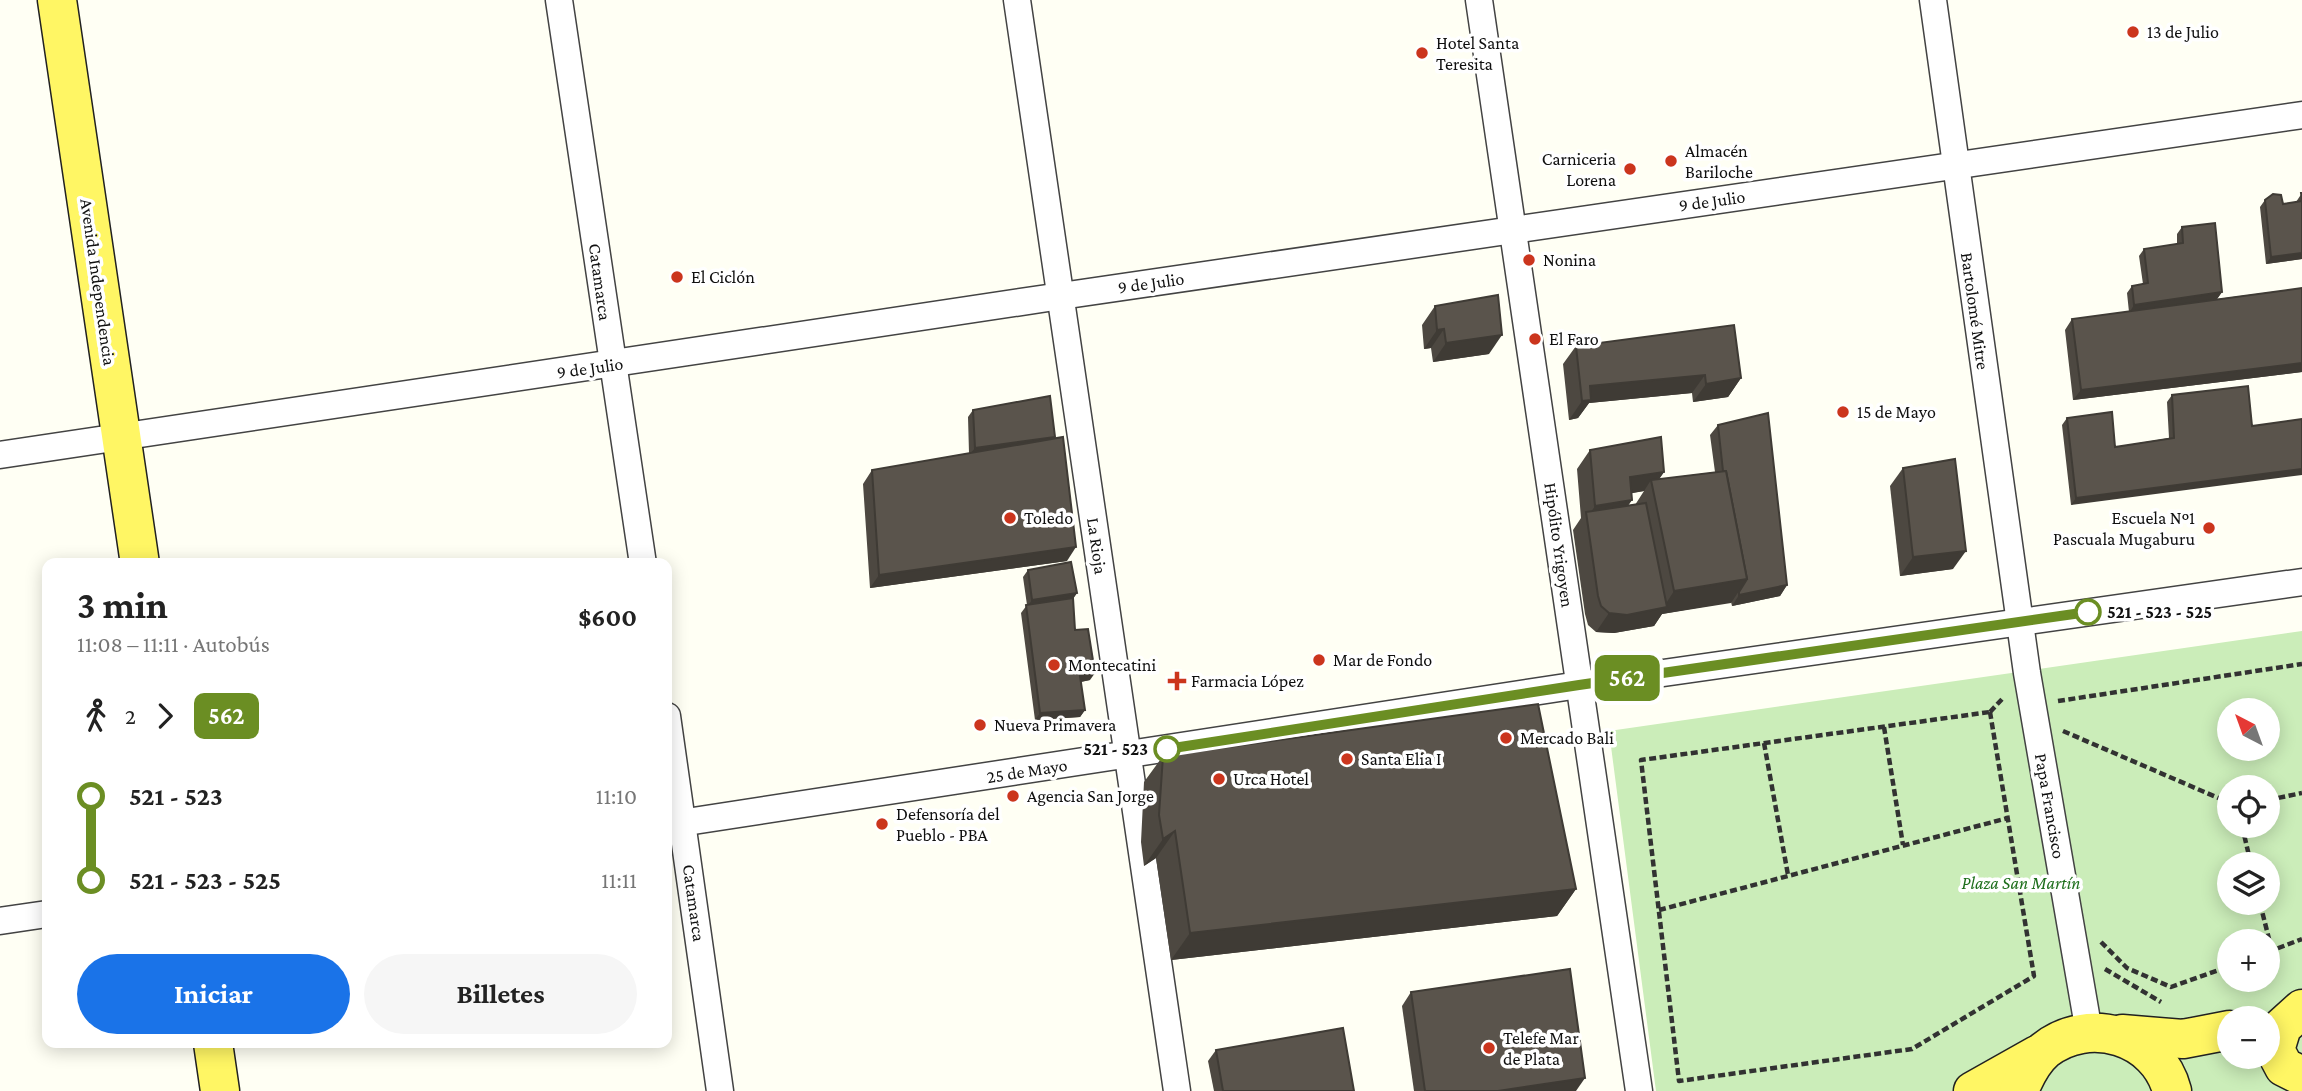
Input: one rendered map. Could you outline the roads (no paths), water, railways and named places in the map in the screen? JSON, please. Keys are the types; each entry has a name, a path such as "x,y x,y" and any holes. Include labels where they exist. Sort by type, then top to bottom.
{"main road":[{"name":"Avenida Independencia","path":"57,0 139,558"},
{"path":"2280,1014 2302,1008"},
{"path":"2302,1008 2282,1027 2275,1050 2284,1067 2302,1078"},
{"path":"1973,1091 2066,1038 2101,1033 2183,1039 2217,1033"},
{"path":"2101,1033 2134,1042 2153,1056 2169,1079 2172,1091"},
{"path":"214,1048 220,1091"},
{"path":"2019,1091 2029,1068 2045,1050"},
{"path":"2264,1091 2302,1078"}],"street":[{"name":"Catamarca","path":"559,0 642,558"},
{"name":"La Rioja","path":"1017,0 1177,1091"},
{"name":"Hipólito Yrigoyen","path":"1479,0 1639,1091"},
{"name":"Bartolomé Mitre","path":"1933,0 2020,622"},
{"name":"9 de Julio","path":"0,455 1061,296 2302,115"},
{"name":"25 de Mayo","path":"675,824 1579,685 2302,582"},
{"name":"Papa Francisco","path":"2020,622 2101,1033"},
{"name":"Catamarca","path":"672,784 675,824 720,1091"},
{"path":"0,921 42,915"}],"place":[{"name":"13 de Julio","path":"2133,32"},
{"name":"Hotel Santa Teresita","path":"1422,53"},
{"name":"Almacén Bariloche","path":"1671,161"},
{"name":"Carniceria Lorena","path":"1630,169"},
{"name":"Nonina","path":"1529,260"},
{"name":"El Ciclón","path":"677,277"},
{"name":"El Faro","path":"1535,339"},
{"name":"15 de Mayo","path":"1843,412"},
{"name":"Toledo","path":"1010,518"},
{"name":"Escuela Nº1 Pascuala Mugaburu","path":"2209,528"},
{"name":"521 - 523 - 525","path":"2088,612"},
{"name":"Mar de Fondo","path":"1319,660"},
{"name":"Montecatini","path":"1054,665"},
{"name":"Farmacia López","path":"1177,681"},
{"name":"Nueva Primavera","path":"980,725"},
{"name":"Mercado Bali","path":"1506,738"},
{"name":"521 - 523","path":"1167,749"},
{"name":"Santa Elia I","path":"1347,759"},
{"name":"Urca Hotel","path":"1219,779"},
{"name":"Agencia San Jorge","path":"1013,796"},
{"name":"Defensoría del Pueblo - PBA","path":"882,824"},
{"name":"Telefe Mar de Plata","path":"1489,1048"}],"park label":[{"name":"Plaza San Martín","path":"2021,883"}]}
